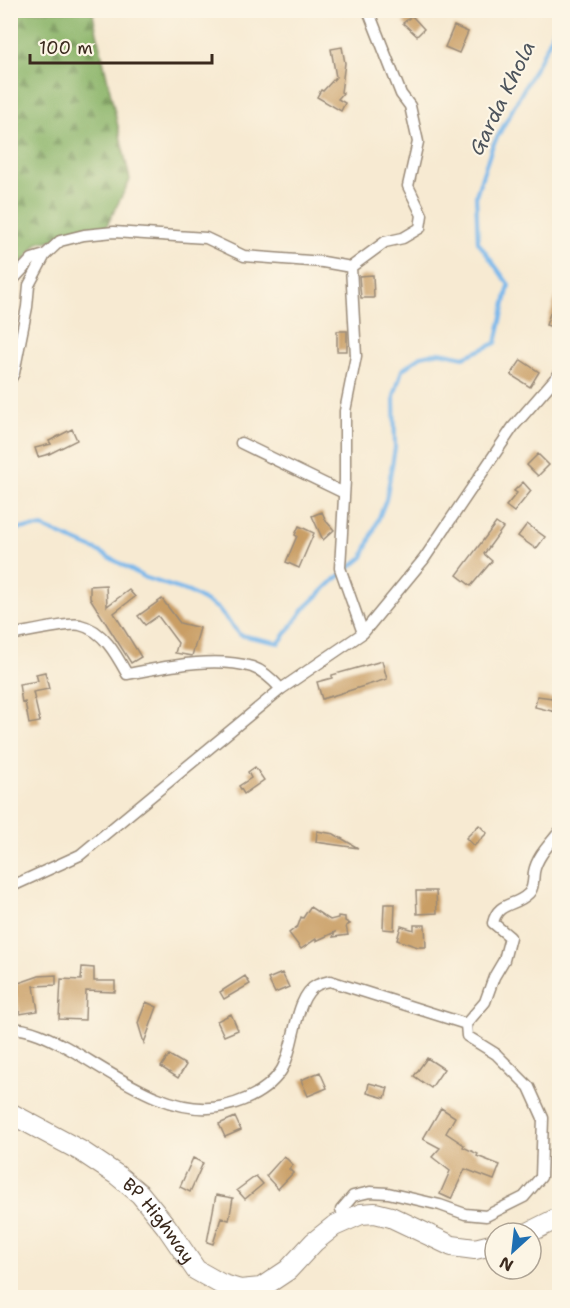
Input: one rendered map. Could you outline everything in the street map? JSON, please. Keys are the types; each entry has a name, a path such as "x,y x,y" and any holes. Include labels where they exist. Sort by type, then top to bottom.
{"highway":[{"name":"BP Highway","path":"10,1113 81,1151 117,1175 140,1194 166,1226 196,1270 221,1284 240,1290 261,1288 288,1270 314,1242 348,1218 375,1213 410,1225 453,1246 475,1249 483,1247"},
{"path":"543,1225 560,1216"}],"street":[{"path":"10,380 14,373 25,318 29,285 45,255 60,241 84,235 114,232 206,238 244,256 323,262 351,267 385,242 403,238 420,228 422,214 408,186 418,142 410,106 401,94 368,10"},
{"path":"10,283 32,259 45,255"},
{"path":"351,267 356,356 345,411 340,568 363,633"},
{"path":"10,887 80,855 281,689 363,633 424,559 513,427 560,373"},
{"path":"241,443 344,493"},
{"path":"10,635 78,624 99,634 114,652 127,674 192,664 224,663 253,667 271,678 281,689"},
{"path":"348,1218 341,1210 353,1196 370,1192 387,1193 440,1205 465,1214 486,1216 524,1197 541,1177 543,1118 529,1087 496,1054 467,1036 466,1024 485,1002 494,977 504,960 510,937 493,923 495,914 504,906 529,894 538,859 560,831"},
{"path":"10,1028 44,1035 134,1087 182,1106 213,1109 260,1093 281,1071 292,1046 296,1021 303,1003 315,986 330,981 466,1024"}],"green space":[{"path":"11,11 95,11 93,15 130,180 104,231 38,243 11,278"}],"building":[{"path":"412,16 424,29 417,36 403,23"},
{"path":"454,26 468,32 459,53 445,47"},
{"path":"342,47 345,63 341,92 343,93 338,99 345,103 341,111 317,97 321,90 323,91 336,77 331,49"},
{"path":"373,275 374,298 361,298 359,276"},
{"path":"558,291 560,291 560,329 546,325"},
{"path":"337,331 347,331 347,351 337,351"},
{"path":"521,360 539,372 530,387 511,375"},
{"path":"72,429 77,440 38,457 35,448 51,444 49,441"},
{"path":"538,454 549,465 538,476 527,465"},
{"path":"523,482 531,491 514,512 506,506 517,493 514,491"},
{"path":"322,512 334,530 323,540 312,516"},
{"path":"496,523 503,528 484,554 492,561 471,586 457,575"},
{"path":"527,524 545,537 536,549 518,536"},
{"path":"299,526 314,533 299,568 286,562"},
{"path":"106,585 107,606 129,590 135,597 114,613 141,657 131,663 90,598 90,586"},
{"path":"162,599 180,623 200,628 192,656 175,653 178,643 158,616 145,625 138,616"},
{"path":"382,661 387,679 322,699 317,682 332,678 332,675"},
{"path":"45,672 49,689 33,692 40,722 29,724 19,684 38,681 36,674"},
{"path":"537,696 560,699 560,713 535,707"},
{"path":"255,767 264,780 244,794 239,786 251,778 248,772"},
{"path":"479,825 487,833 474,846 466,838"},
{"path":"317,831 334,834 358,848 316,842"},
{"path":"416,891 436,891 437,913 417,914"},
{"path":"384,904 395,904 394,930 383,929"},
{"path":"310,907 330,920 338,916 345,917 345,921 350,924 346,926 348,935 333,937 335,932 316,941 316,939 301,949 289,933 298,926 301,917 303,918"},
{"path":"414,925 425,925 426,947 418,947 397,940 401,926 414,930"},
{"path":"82,967 94,968 94,981 115,981 115,992 86,991 85,1020 59,1019 61,979 81,980"},
{"path":"282,973 289,987 275,993 268,979"},
{"path":"56,975 56,985 34,986 38,1011 20,1014 16,996 10,998 10,986 39,976"},
{"path":"245,976 250,984 224,999 220,992"},
{"path":"146,1002 157,1007 144,1043 138,1023"},
{"path":"231,1014 238,1030 224,1036 217,1021"},
{"path":"169,1055 186,1065 178,1078 161,1067"},
{"path":"427,1058 444,1069 431,1088 414,1076"},
{"path":"320,1072 327,1088 308,1096 301,1080"},
{"path":"369,1083 388,1088 385,1098 367,1093"},
{"path":"441,1108 455,1117 446,1133 464,1145 463,1147 478,1154 477,1156 500,1165 494,1180 465,1169 451,1199 440,1194 450,1171 432,1157 440,1148 423,1139"},
{"path":"235,1117 241,1130 225,1137 219,1124"},
{"path":"284,1156 293,1165 289,1169 293,1173 278,1189 266,1176"},
{"path":"193,1158 203,1163 190,1192 180,1187"},
{"path":"256,1176 263,1184 245,1199 237,1190"},
{"path":"216,1195 233,1198 229,1220 221,1218 213,1244 207,1242"}],"waterway":[{"name":"Garda Khola","path":"10,529 42,527 96,550 146,578 189,592 217,608 240,635 279,643 304,609 363,557 386,500 395,448 394,396 402,370 421,356 440,352 464,357 496,343 509,285 478,242 476,195 492,147 548,44 560,15"}]}
